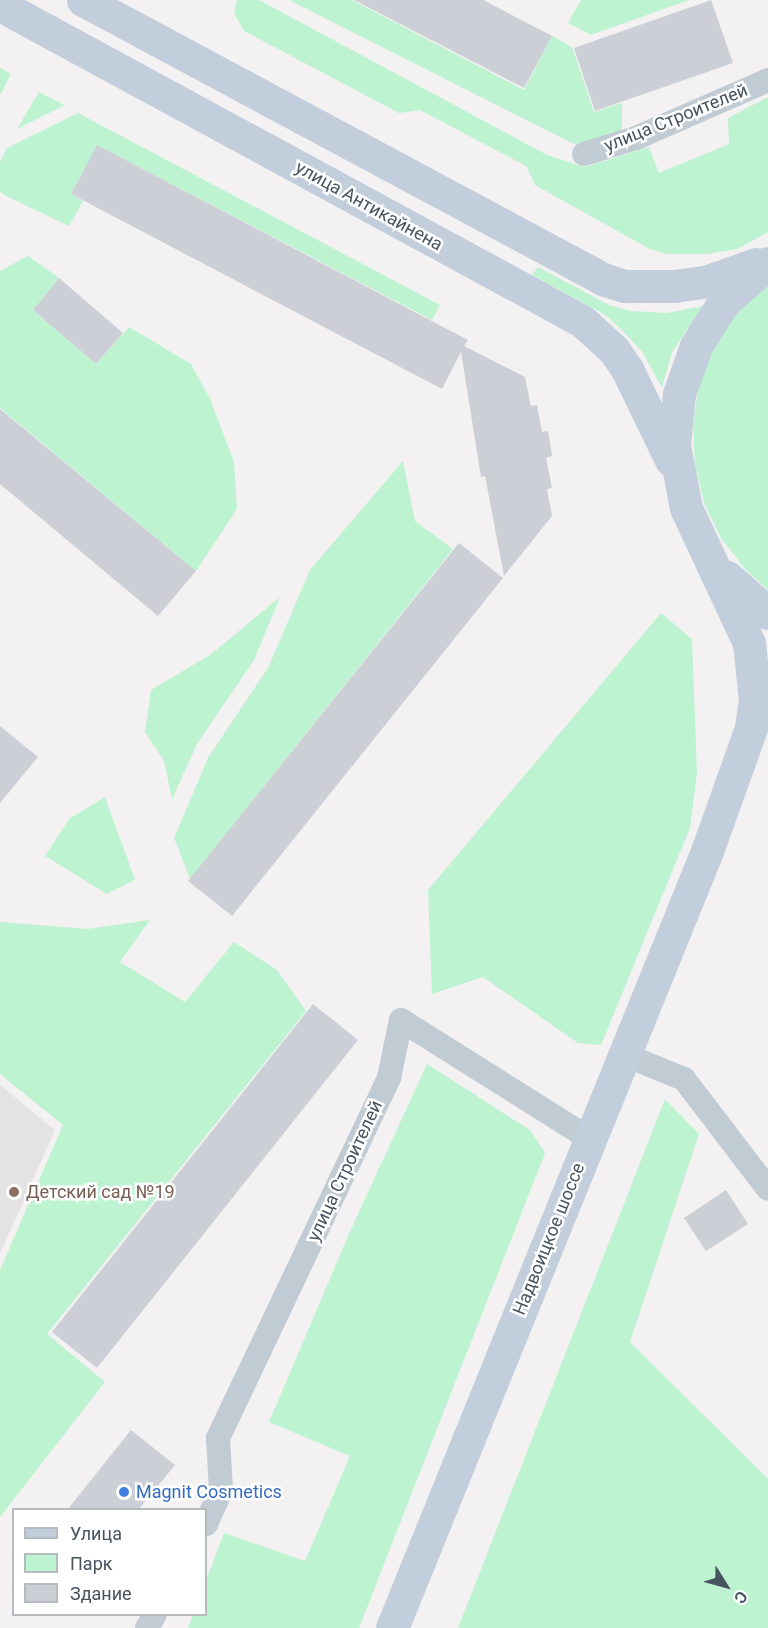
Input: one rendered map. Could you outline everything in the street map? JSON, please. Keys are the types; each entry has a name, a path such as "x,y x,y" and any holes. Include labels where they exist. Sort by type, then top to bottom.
{"main road":[{"path":"83,0 605,280 625,286 674,286 738,272 768,261"},
{"name":"улица Антикайнена","path":"0,5 582,321 614,350 627,369 676,470"},
{"path":"707,851 751,728 755,700 749,643 686,508 676,470 678,402 696,346 723,303 768,261"},
{"path":"703,544 727,578 768,613"},
{"path":"707,851 768,736"},
{"name":"Надвоицкое шоссе","path":"392,1628 707,851"}],"street":[{"name":"улица Строителей","path":"584,154 636,138 768,80"},
{"name":"улица Строителей","path":"207,1522 221,1490 218,1438 389,1078 401,1020 590,1139"},
{"path":"625,1055 684,1079 768,1189"}],"shaded area":[{"name":"Детский сад №19","path":"0,1085 55,1130 0,1254"}],"green space":[{"path":"237,0 259,0 547,155 585,167 649,147 659,173 729,144 728,118 768,97 768,232 737,249 706,254 666,254 650,249 535,185 526,166 420,110 399,113 244,31 234,13"},
{"path":"289,0 352,0 524,90 552,36 572,47 594,112 622,103 622,134 574,144"},
{"path":"581,0 689,0 591,35 568,23"},
{"path":"0,68 11,74 0,95"},
{"path":"39,92 65,105 17,129"},
{"path":"78,113 440,305 432,320 97,145 71,194 83,201 69,226 4,195 0,191 0,162 7,148"},
{"path":"28,256 59,278 33,310 96,364 129,327 191,364 210,399 234,462 237,509 196,571 0,408 0,271"},
{"path":"538,267 609,305 630,311 667,313 703,306 672,352 662,388 643,353 620,328 604,314 532,275"},
{"path":"768,283 768,590 745,569 721,538 705,505 695,466 693,427 698,389 711,354 731,320"},
{"path":"403,461 415,521 453,549 190,879 174,838 208,758 268,668 310,570"},
{"path":"280,597 254,660 197,744 172,799 164,761 145,732 151,690 210,655"},
{"path":"661,613 692,639 697,773 690,828 601,1045 578,1043 483,977 432,994 428,890"},
{"path":"105,797 135,880 107,894 45,856 69,819"},
{"path":"150,920 120,962 185,1002 234,942 277,970 306,1011 47,1334 105,1382 0,1517 0,1270 63,1125 0,1074 0,922 87,929"},
{"path":"427,1064 530,1130 545,1153 359,1628 188,1628 193,1616 207,1616 207,1578 224,1533 305,1561 350,1456 269,1422 348,1236"},
{"path":"665,1099 699,1134 630,1342 768,1479 768,1628 458,1628"}],"building":[{"path":"354,0 483,0 552,36 524,88"},
{"path":"711,0 733,63 595,111 574,48"},
{"path":"97,145 468,340 464,346 525,377 531,406 537,405 542,432 548,431 552,456 546,458 552,488 547,489 552,516 504,576 485,476 481,477 461,352 442,389 71,194"},
{"path":"59,278 123,333 96,364 33,310"},
{"path":"0,409 196,571 158,616 0,484"},
{"path":"459,543 503,578 232,916 188,881"},
{"path":"0,726 38,757 0,803"},
{"path":"313,1004 358,1040 97,1368 52,1332"},
{"path":"726,1190 748,1224 706,1251 684,1218"},
{"path":"131,1430 175,1465 140,1508 69,1508"}],"place":[{"name":"Детский сад №19","path":"14,1192"},
{"name":"Magnit Cosmetics","path":"124,1492"}]}
